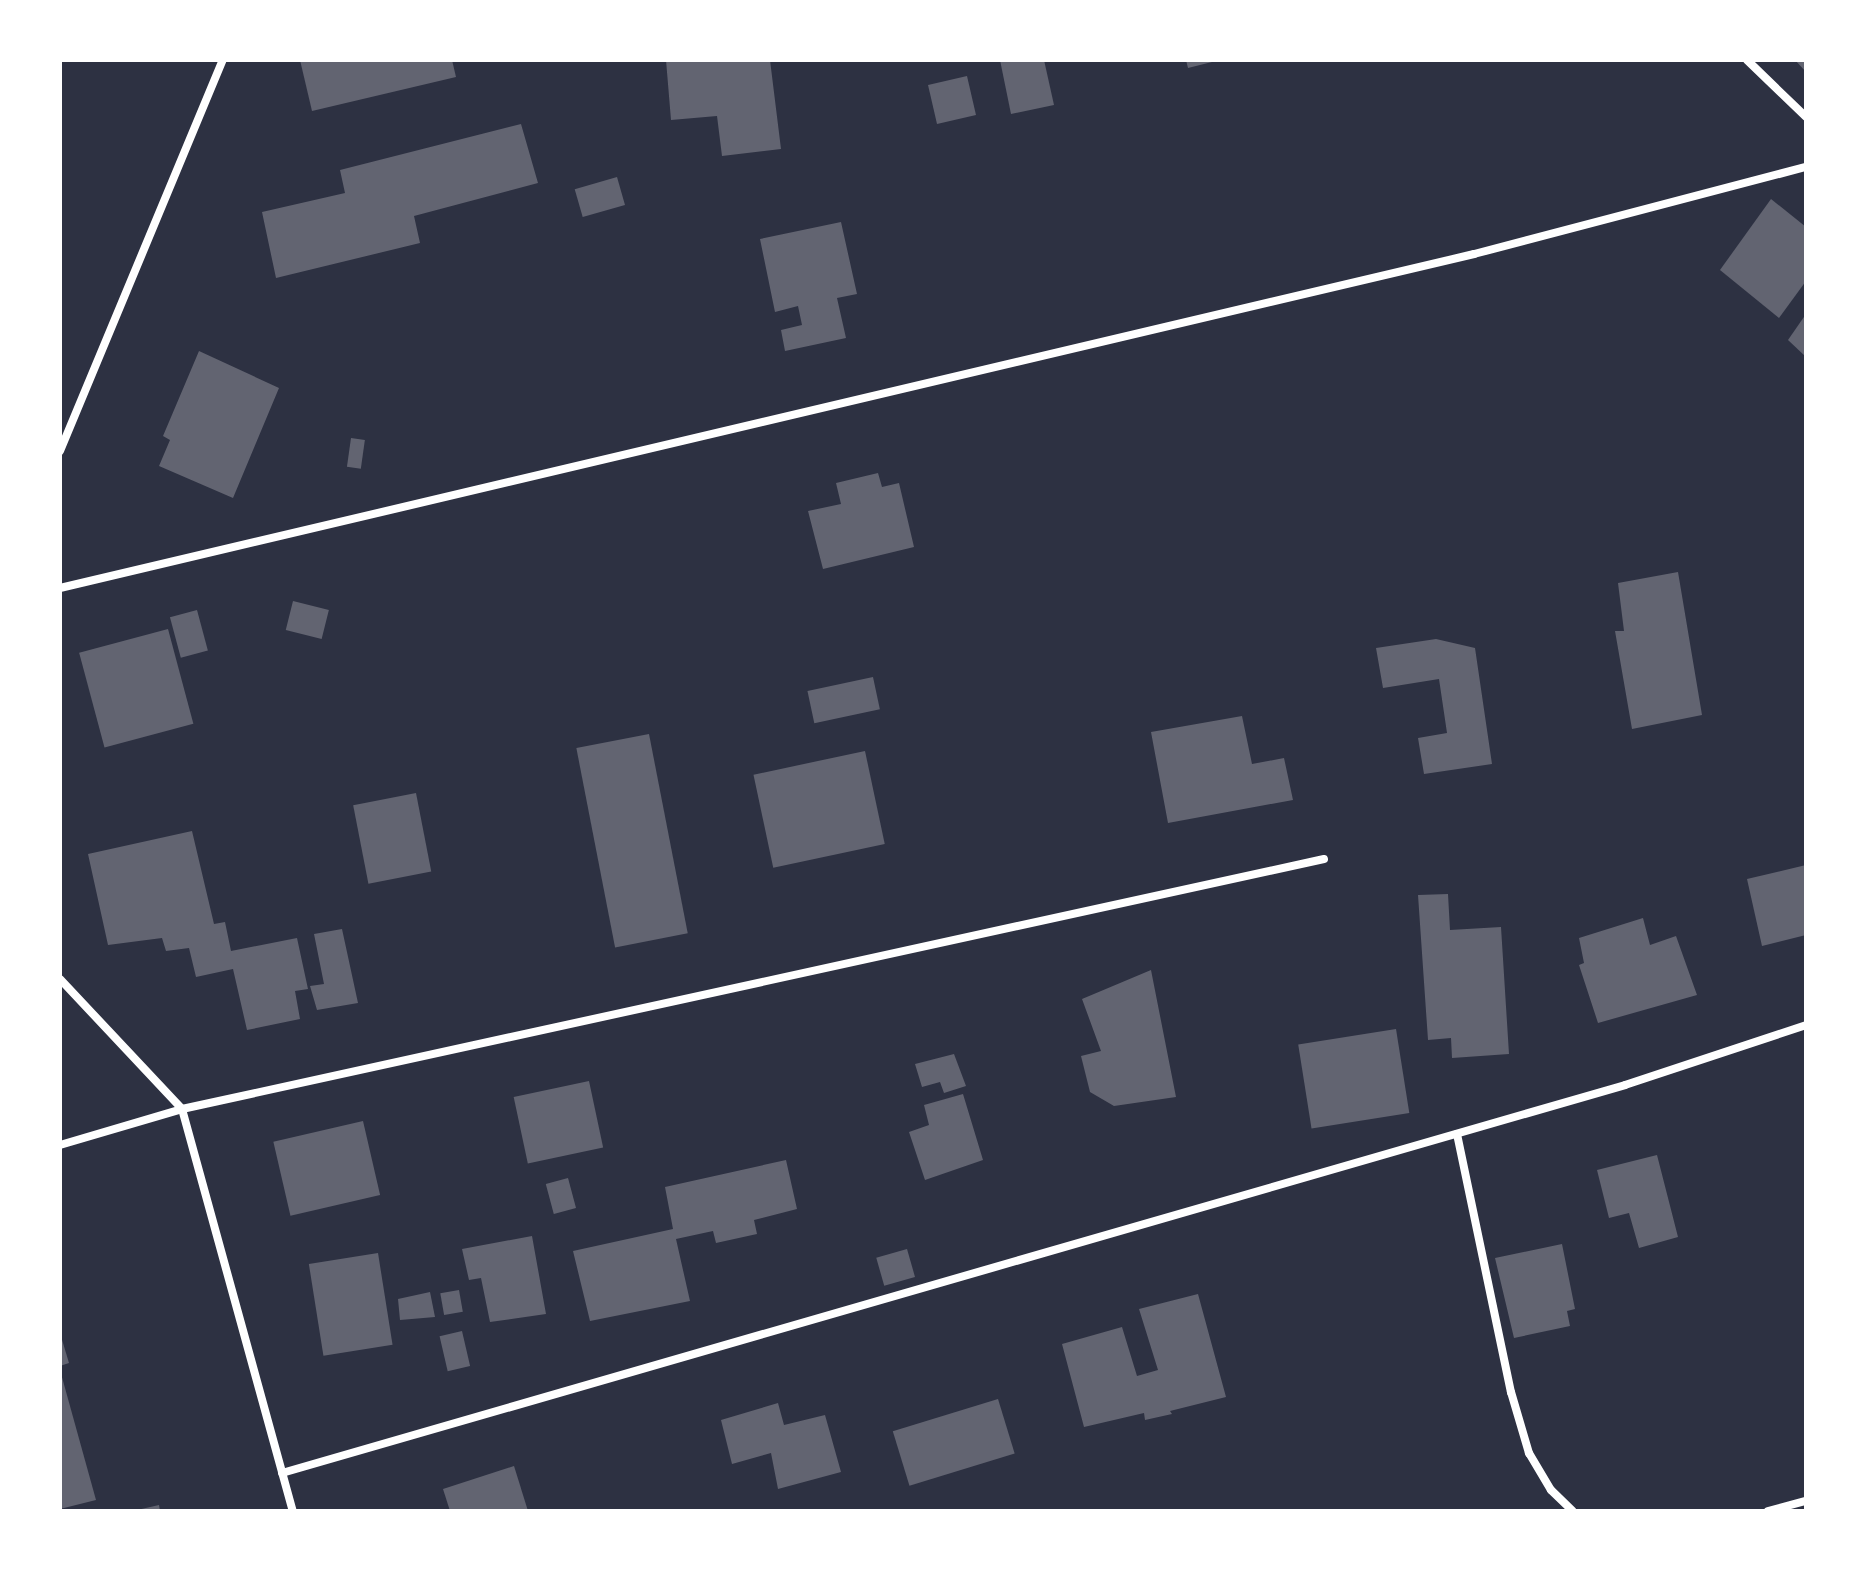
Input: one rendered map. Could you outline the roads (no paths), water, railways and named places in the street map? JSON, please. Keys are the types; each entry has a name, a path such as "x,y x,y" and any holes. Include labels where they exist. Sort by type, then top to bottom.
{"street":[{"path":"60,451 223,60"},
{"path":"1747,60 1806,117"},
{"path":"60,588 1474,254 1806,167"},
{"path":"60,1145 182,1109 1324,859"},
{"path":"60,979 182,1109 293,1511"},
{"path":"282,1473 1457,1134 1806,1025"},
{"path":"1457,1134 1508,1378 1529,1453 1551,1490 1573,1511"},
{"path":"1768,1511 1806,1501"}]}
